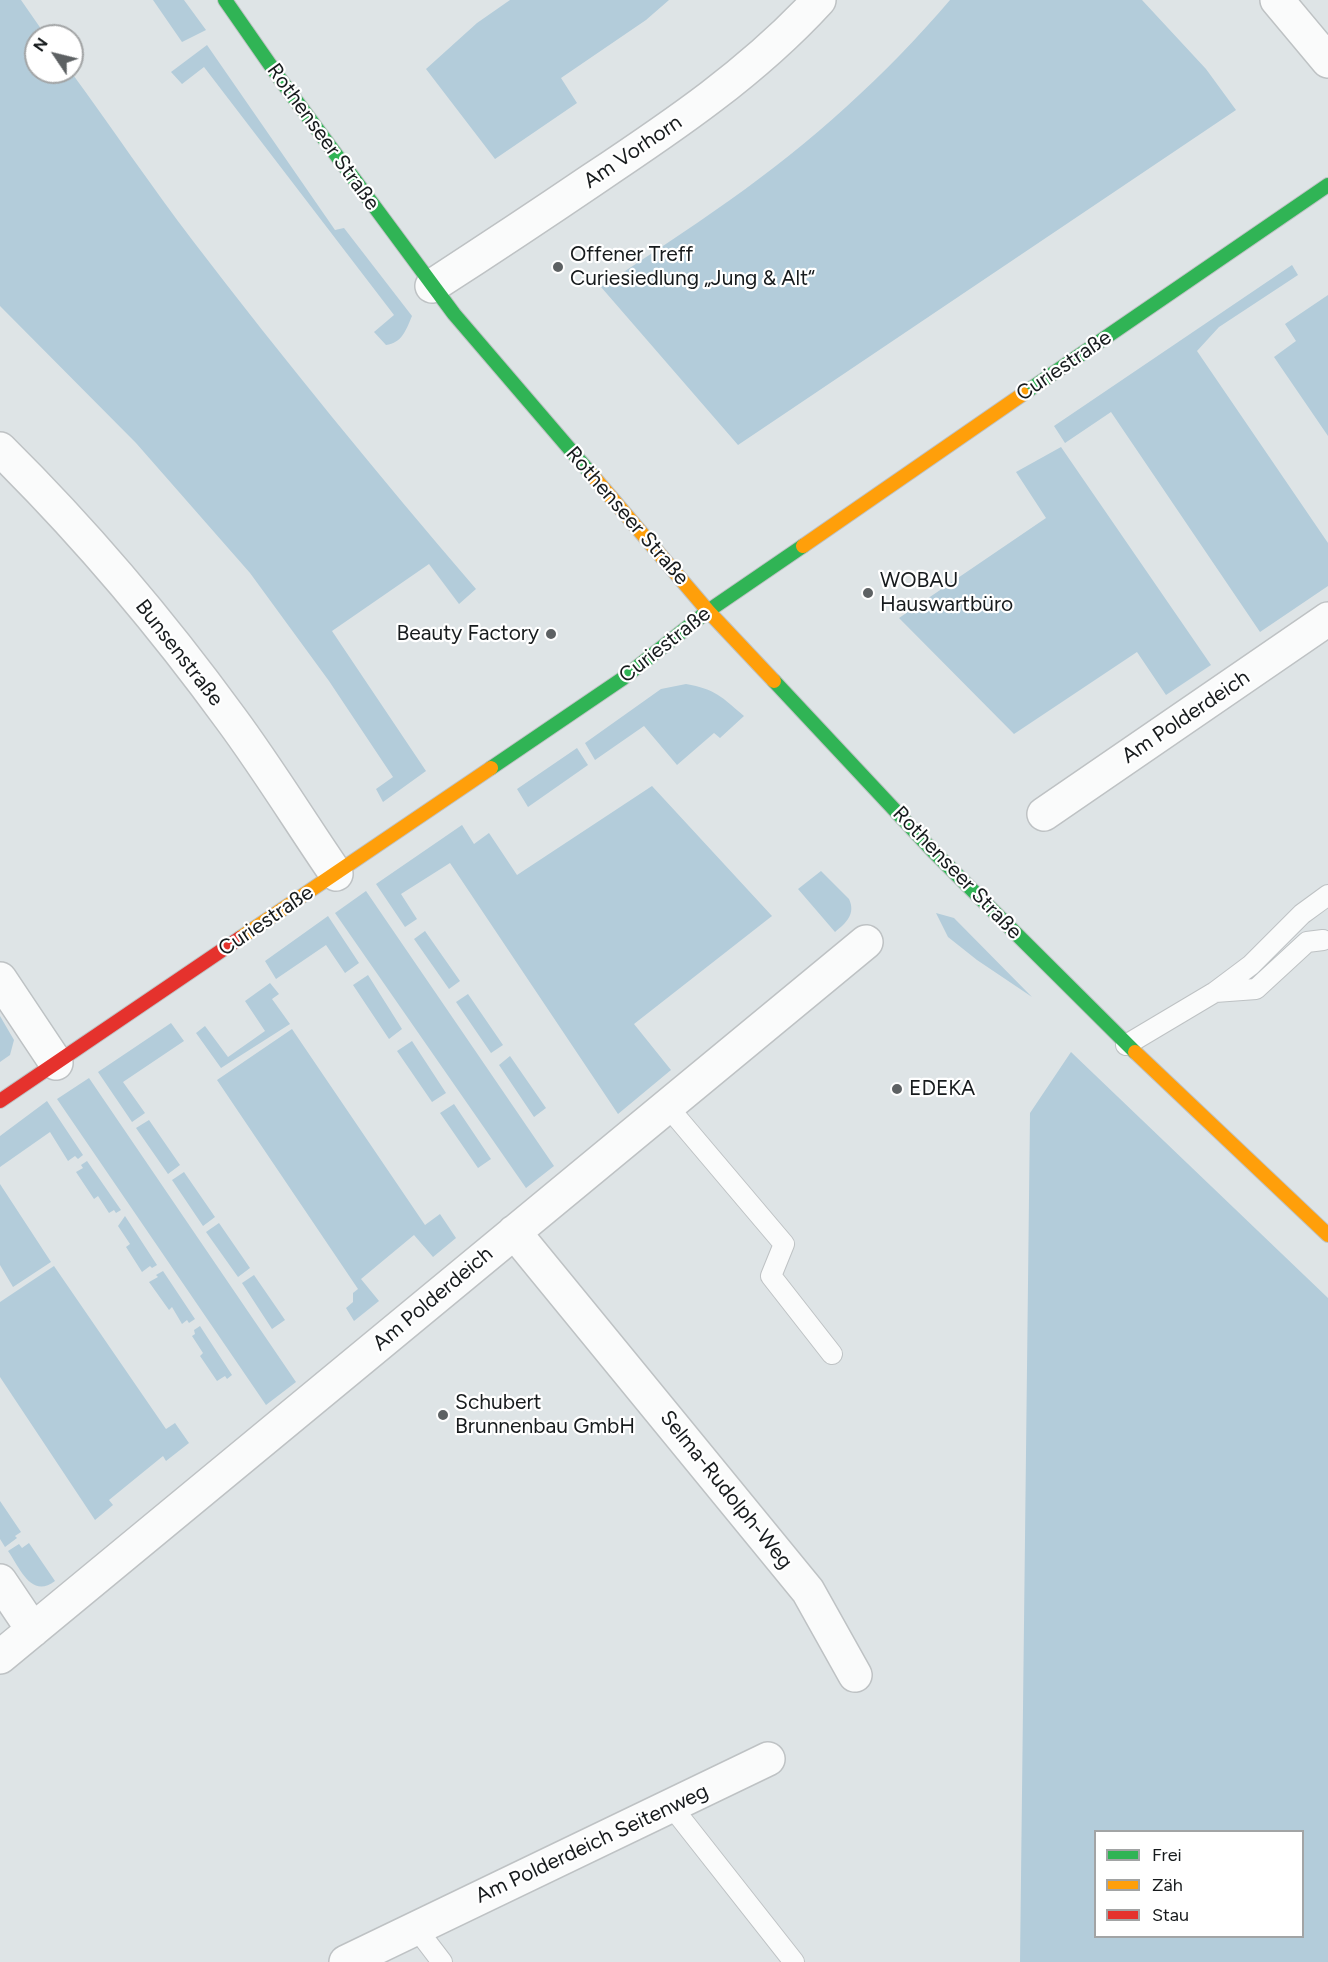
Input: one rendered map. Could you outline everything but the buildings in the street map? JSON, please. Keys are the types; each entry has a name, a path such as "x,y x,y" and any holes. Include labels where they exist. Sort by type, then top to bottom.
{"street":[{"name":"Rothenseer Straße","path":"225,0 280,79 454,314 708,611 933,851 1126,1045 1328,1235"},
{"name":"Am Vorhorn","path":"432,286 609,169 720,92 771,49 819,0"},
{"path":"1276,0 1328,61"},
{"name":"Curiestraße","path":"0,1101 622,679 708,611 1328,185"},
{"name":"Bunsenstraße","path":"0,449 122,580 190,665 254,752 336,874"},
{"name":"Am Polderdeich","path":"1044,814 1328,619"},
{"name":"Am Polderdeich","path":"0,1657 866,942"},
{"path":"0,980 56,1063"},
{"name":"Selma-Rudolph-Weg","path":"514,1232 808,1590 855,1675"},
{"path":"0,1581 33,1630"},
{"name":"Am Polderdeich Seitenweg","path":"346,1962 768,1759"}],"lane":[{"path":"1126,1045 1215,993 1251,965 1302,914 1328,895"},
{"path":"1215,993 1256,989 1307,942 1323,940"},
{"path":"668,1107 784,1245 771,1276 832,1354"},
{"path":"672,1806 794,1962"},
{"path":"416,1928 442,1962"}],"shaded area":[{"path":"0,0 21,0 38,24 24,24 24,84 80,84 227,285 332,417 476,589 459,604 429,564 332,631 426,771 383,802 376,789 393,777 329,681 250,573 136,443 0,306"},
{"path":"153,0 184,0 206,30 182,42"},
{"path":"510,0 669,0 646,20 561,78 577,103 495,159 426,69 477,23"},
{"path":"950,0 1142,0 1206,69 1236,110 738,445 601,287 714,211 790,155 874,81"},
{"path":"207,45 335,230 344,228 412,316 403,335 396,342 386,345 374,332 394,315 204,67 182,84 171,72"},
{"path":"1292,265 1298,275 1219,327 1197,351 1328,543 1328,586 1260,632 1111,412 1065,443 1054,426"},
{"path":"1328,295 1328,436 1274,357 1296,341 1285,324"},
{"path":"1061,447 1211,665 1166,695 1137,652 1014,734 899,618 1046,518 1016,472"},
{"path":"686,684 704,688 718,695 744,716 720,738 714,733 677,765 644,726 595,760 585,743 661,689"},
{"path":"577,748 588,765 528,807 517,789"},
{"path":"652,786 772,916 634,1024 671,1070 618,1114 450,863 401,894 417,919 405,927 376,884 462,825 474,844 489,833 517,875"},
{"path":"821,871 849,899 851,904 849,918 835,932 798,889"},
{"path":"366,891 554,1166 526,1188 335,913"},
{"path":"936,913 954,918 1032,997 977,960 948,937"},
{"path":"328,916 359,963 345,973 326,945 276,979 265,961"},
{"path":"425,931 460,981 449,989 414,939"},
{"path":"368,975 402,1029 389,1039 353,985"},
{"path":"270,983 279,994 272,999 290,1024 221,1068 196,1033 205,1026 228,1057 265,1031 245,1001"},
{"path":"468,994 503,1045 491,1053 456,1002"},
{"path":"0,1016 14,1040 10,1055 0,1062"},
{"path":"171,1023 184,1041 123,1082 145,1113 132,1122 98,1072"},
{"path":"292,1029 425,1225 440,1214 456,1238 433,1257 414,1235 361,1279 379,1301 354,1321 346,1308 353,1302 353,1293 358,1289 217,1080"},
{"path":"412,1041 446,1093 432,1102 397,1051"},
{"path":"1071,1052 1328,1298 1328,1962 1020,1962 1030,1113"},
{"path":"510,1056 546,1108 534,1117 499,1065"},
{"path":"89,1078 296,1382 266,1405 57,1099"},
{"path":"47,1101 83,1155 78,1159 75,1156 68,1161 50,1132 0,1167 0,1136"},
{"path":"454,1104 491,1159 478,1168 440,1113"},
{"path":"149,1120 180,1165 168,1174 136,1128"},
{"path":"87,1161 121,1210 109,1213 98,1196 94,1199 76,1172 83,1168 81,1165"},
{"path":"184,1172 215,1217 203,1226 172,1180"},
{"path":"0,1184 51,1262 13,1287 0,1265"},
{"path":"125,1216 157,1265 152,1268 150,1266 142,1272 126,1247 130,1244 118,1226"},
{"path":"219,1223 250,1268 238,1277 206,1232"},
{"path":"54,1266 166,1429 175,1423 189,1443 166,1461 163,1456 109,1500 113,1505 95,1520 0,1377 0,1302"},
{"path":"163,1271 195,1319 189,1323 187,1320 182,1324 172,1307 169,1310 149,1282"},
{"path":"254,1275 285,1320 272,1329 242,1283"},
{"path":"200,1326 232,1375 227,1379 225,1376 217,1381 200,1356 203,1353 192,1336 195,1334 194,1330"},
{"path":"0,1501 21,1532 5,1547 0,1539"},
{"path":"29,1543 55,1581 47,1586 33,1584 27,1579 8,1551 19,1544 22,1548"}],"traffic: fast":[{"path":"225,0 280,79 454,314 592,475"},
{"path":"1023,394 1328,185"},
{"path":"491,768 622,679 708,611 803,546"},
{"path":"774,681 933,851 1135,1052"}],"traffic: slow":[{"path":"803,546 1023,394"},
{"path":"592,475 708,611 774,681"},
{"path":"240,938 491,768"},
{"path":"1135,1052 1328,1235"}],"traffic: jam":[{"path":"0,1101 240,938"}],"place":[{"name":"Offener Treff Curiesiedlung „Jung & Alt“","path":"558,267"},
{"name":"WOBAU Hauswartbüro","path":"868,593"},
{"name":"Beauty Factory","path":"551,634"},
{"name":"EDEKA","path":"897,1089"},
{"name":"Schubert Brunnenbau GmbH","path":"443,1415"}]}
